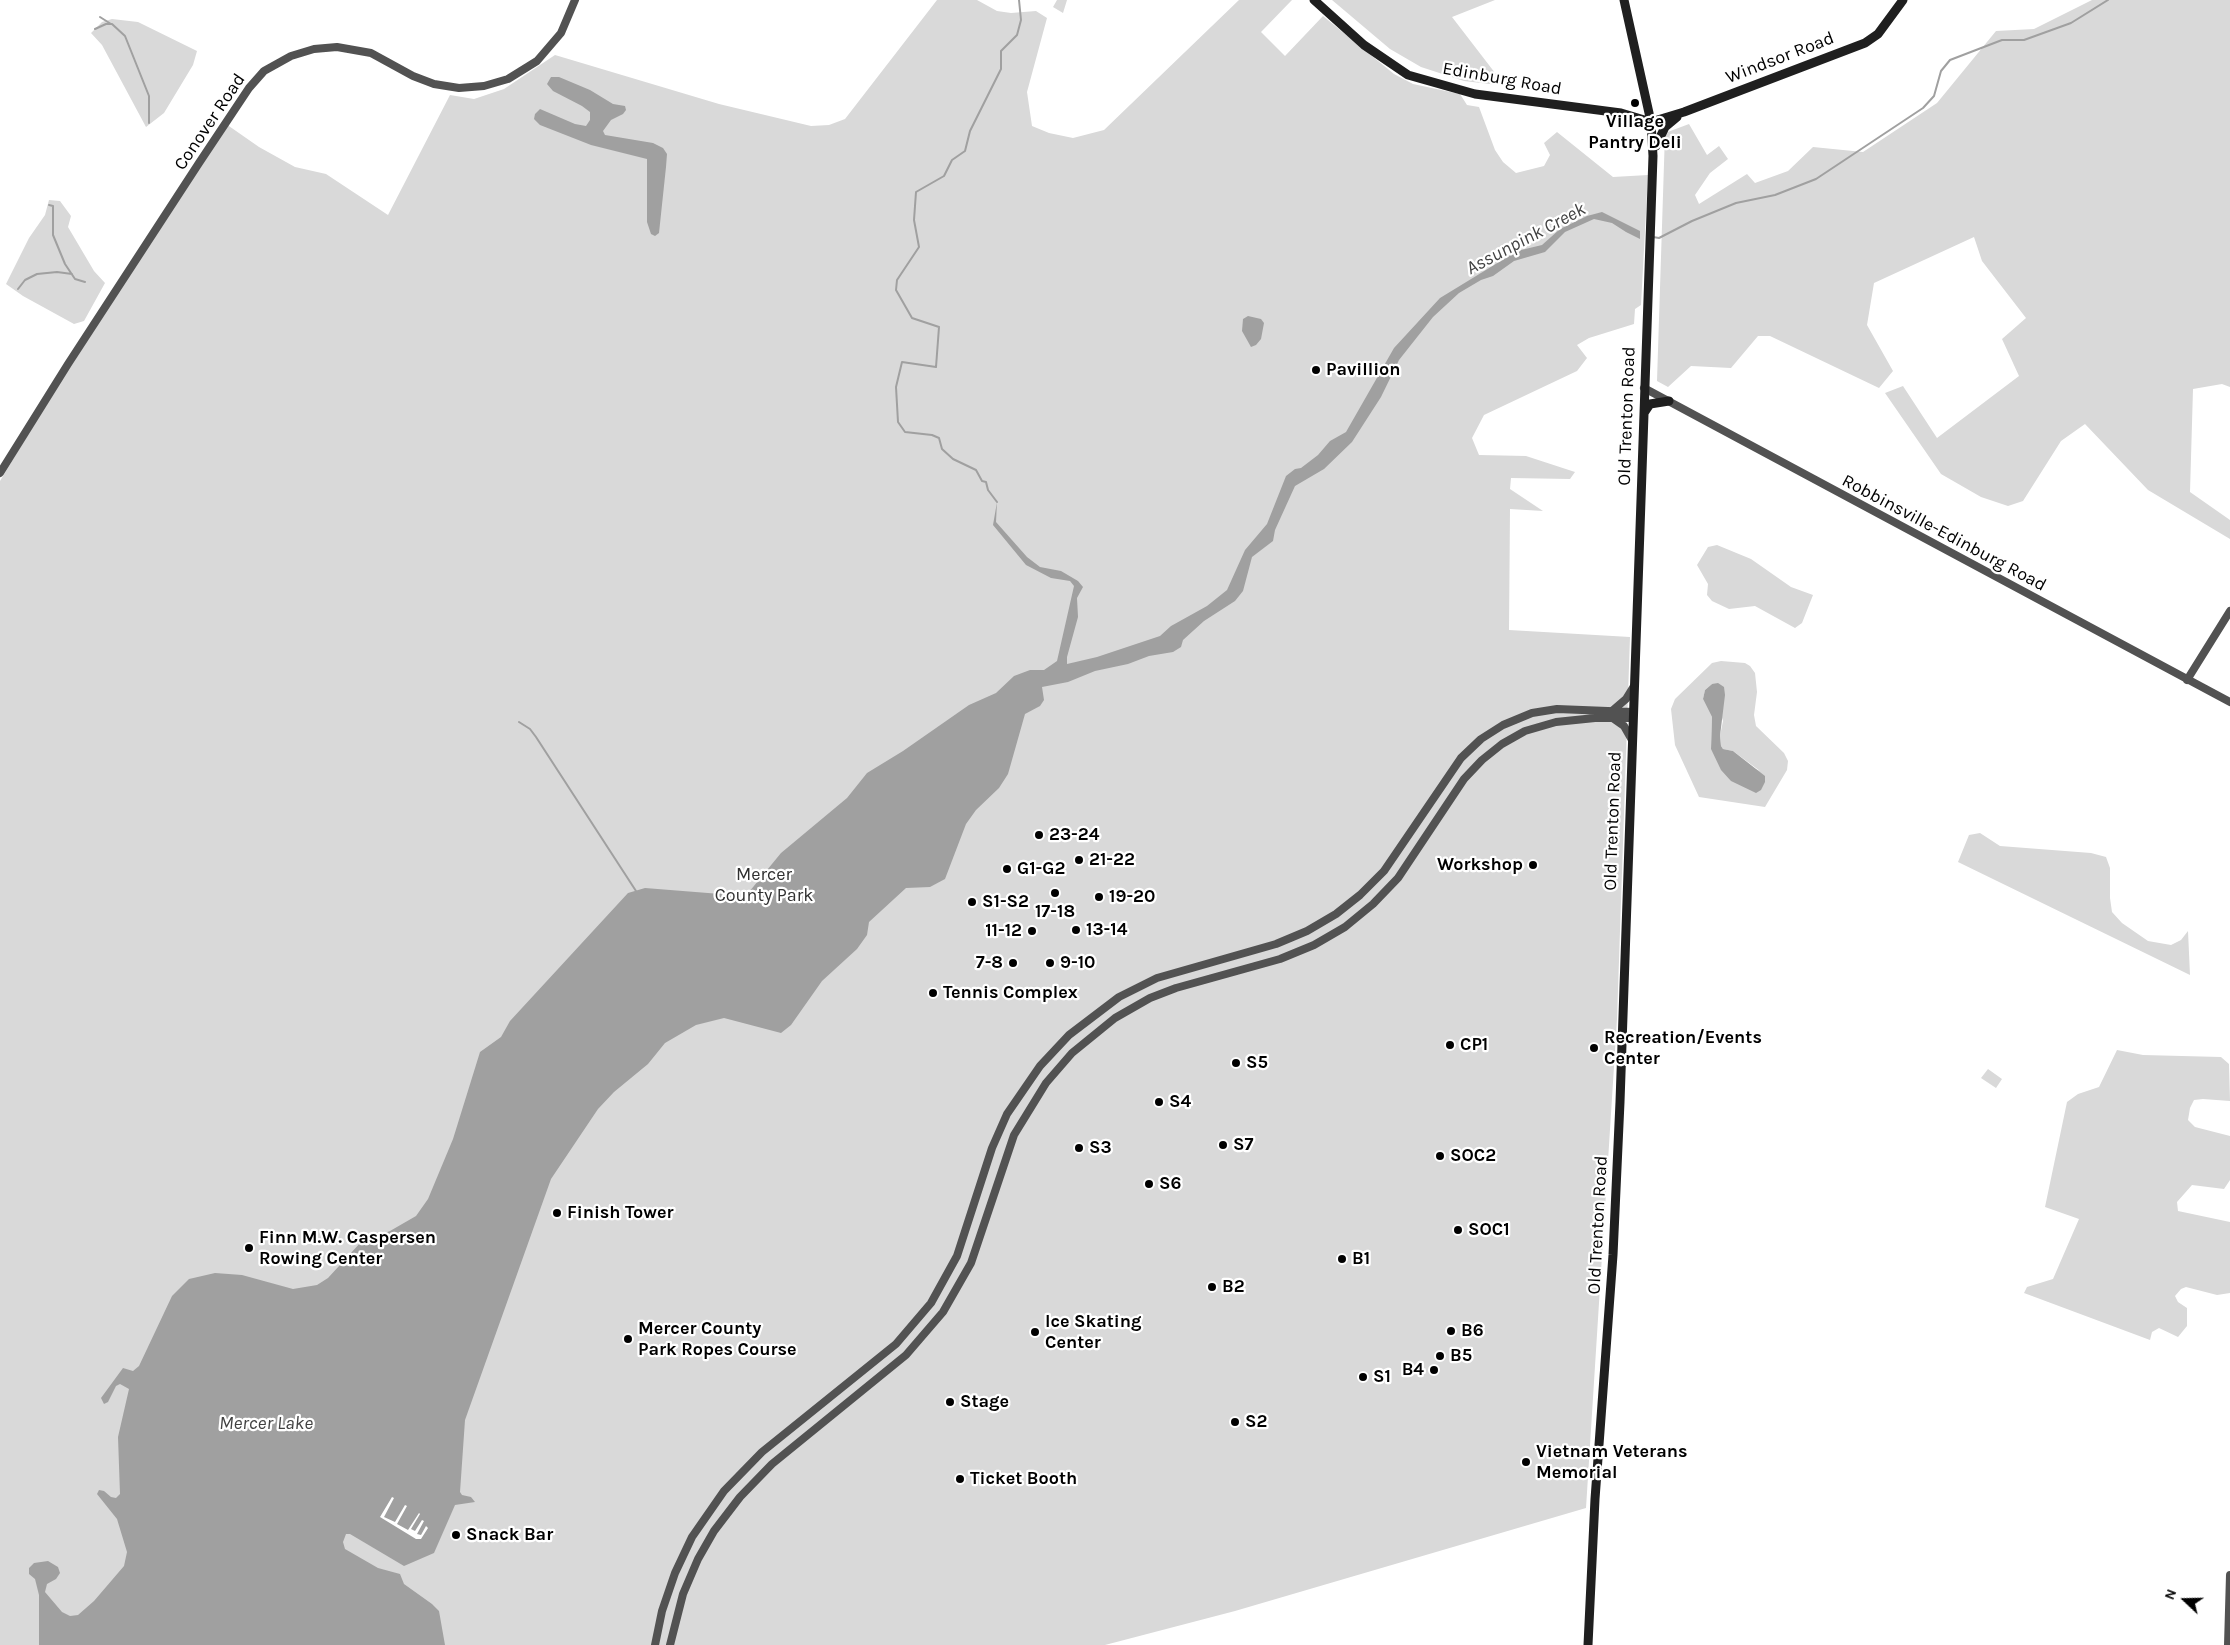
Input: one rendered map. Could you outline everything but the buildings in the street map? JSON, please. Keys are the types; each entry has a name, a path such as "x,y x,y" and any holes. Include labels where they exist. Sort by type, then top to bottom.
{"main road":[{"name":"Edinburg Road","path":"1314,0 1364,45 1408,75 1475,94 1621,113 1651,122"},
{"name":"Old Trenton Road","path":"1588,1645 1595,1499 1613,1255 1653,156 1651,122 1624,0"},
{"name":"Windsor Road","path":"1651,122 1684,112 1865,43 1878,34 1903,0"},
{"path":"1653,156 1657,140 1665,127 1684,112"},
{"path":"1643,413 1650,404 1669,401"}],"street":[{"name":"Conover Road","path":"0,473 68,364 202,159 249,88 264,71 280,60 300,53 325,48 348,48 376,55 413,76 434,84 459,88 484,86 519,74 546,52 561,33 575,0"},
{"name":"Robbinsville-Edinburg Road","path":"1644,388 2230,702"},
{"path":"2187,680 2230,611"},
{"path":"670,1645 681,1602 695,1567 714,1531 740,1497 772,1464 906,1355 943,1312 971,1263 1014,1135 1046,1083 1072,1053 1110,1022 1150,998 1176,988 1280,959 1330,936 1360,916 1392,885 1464,779 1492,751 1514,737 1540,726 1612,714 1626,699 1634,686"},
{"path":"655,1645 662,1611 675,1573 692,1538 724,1491 762,1452 896,1344 931,1303 957,1256 992,1148 1007,1114 1030,1079 1064,1040 1102,1009 1138,987 1171,973 1276,944 1307,931 1336,914 1360,895 1384,871 1452,768 1471,747 1492,731 1517,718 1544,710 1570,708 1633,715"},
{"path":"1612,714 1624,726 1632,740"},
{"path":"2228,1645 2230,1575"}],"green space":[{"name":"Mercer County Park","path":"937,0 977,0 997,11 1011,13 1036,11 1047,18 1027,92 1032,126 1049,133 1073,138 1104,130 1239,0 1292,0 1261,32 1285,56 1323,16 1394,74 1413,84 1460,94 1467,105 1479,107 1495,150 1503,162 1516,173 1544,166 1550,155 1544,143 1557,132 1613,177 1648,175 1641,305 1635,309 1634,324 1589,338 1577,345 1587,358 1577,371 1484,415 1472,438 1479,455 1526,456 1575,472 1570,479 1511,478 1510,489 1543,511 1510,509 1509,630 1630,637 1617,1019 1586,1508 1235,1611 1105,1645 0,1645 0,481 89,333 226,124 259,147 295,167 326,174 388,215 450,95 474,99 504,89 555,55 719,104 811,126 829,125 845,119"},
{"path":"1057,0 1067,0 1063,13 1053,7"},
{"path":"1332,0 1495,0 1452,17 1502,82 1498,85 1464,81 1421,67 1390,49"},
{"path":"2092,0 2230,0 2230,387 2222,384 2193,389 2190,492 2230,520 2230,539 2148,490 2085,424 2061,441 2023,501 2008,506 1981,497 1941,474 1885,393 1903,386 1937,438 2019,376 2002,339 2026,318 1982,261 1974,237 1874,283 1867,325 1893,371 1879,388 1770,336 1758,336 1731,368 1691,366 1668,387 1657,381 1665,133 1689,124 1707,155 1719,146 1728,159 1710,173 1695,195 1699,204 1747,174 1755,183 1788,171 1813,147 1863,152 1937,103 1996,31 2034,29"},
{"path":"112,19 138,22 197,51 193,65 164,113 146,127 102,45 91,33 102,22"},
{"path":"49,200 60,201 71,216 68,227 94,271 105,283 84,321 74,324 23,296 6,284 29,238 45,215"},
{"path":"1717,545 1751,559 1791,587 1813,595 1802,623 1795,628 1755,606 1729,609 1712,601 1707,595 1708,584 1697,565 1708,547"},
{"path":"1721,661 1745,663 1750,666 1755,673 1757,692 1754,715 1756,726 1784,753 1788,761 1787,770 1765,807 1699,797 1675,745 1671,709 1675,699 1712,663","holes":["1712,684 1723,721 1720,736 1723,749 1733,751 1760,771 1711,749 1712,717 1703,699 1705,690"]},
{"path":"1980,833 2000,846 2091,853 2106,857 2110,868 2112,912 2122,923 2148,941 2171,945 2181,940 2188,931 2190,975 1958,862 1969,835"},
{"path":"2117,1050 2143,1055 2221,1057 2229,1064 2230,1101 2194,1100 2190,1108 2188,1120 2195,1127 2230,1136 2230,1180 2224,1189 2192,1185 2177,1202 2178,1211 2230,1222 2230,1293 2217,1295 2186,1287 2181,1289 2175,1296 2178,1302 2187,1308 2187,1326 2178,1337 2159,1328 2152,1332 2150,1340 2024,1293 2027,1287 2053,1279 2079,1219 2045,1207 2067,1102 2078,1094 2099,1087"},
{"path":"1988,1069 2002,1079 1996,1088 1981,1078"}],"water":[{"path":"551,77 559,77 590,90 613,104 625,106 626,110 623,114 611,120 603,131 605,135 653,143 663,148 667,154 659,233 655,236 651,234 647,222 647,159 591,145 540,125 534,119 535,114 540,109 575,124 586,126 590,120 590,112 553,91 547,84"},
{"name":"Mercer Lake","path":"1602,212 1640,231 1640,239 1612,223 1594,219 1565,232 1545,252 1514,261 1493,276 1481,280 1459,293 1433,317 1399,360 1381,397 1352,442 1324,469 1295,486 1275,530 1273,541 1252,557 1243,591 1235,601 1204,621 1183,640 1181,647 1173,652 1149,656 1128,664 1095,671 1068,682 1042,687 1044,700 1040,706 1025,714 1008,774 999,788 976,810 966,824 945,879 930,887 906,888 869,922 867,935 857,949 822,981 791,1025 781,1033 724,1018 696,1025 665,1043 648,1064 614,1092 598,1109 551,1179 465,1420 460,1492 462,1495 471,1497 475,1502 455,1505 434,1553 404,1566 350,1534 346,1534 343,1542 345,1549 378,1568 400,1574 404,1584 439,1611 445,1645 39,1645 39,1595 35,1579 29,1574 29,1568 34,1563 48,1561 58,1567 60,1573 56,1579 47,1584 45,1592 62,1612 70,1616 78,1615 94,1601 124,1566 127,1552 117,1519 97,1494 99,1490 104,1491 111,1497 116,1498 120,1494 118,1437 129,1389 120,1384 116,1386 108,1402 104,1404 101,1398 123,1368 133,1371 139,1366 172,1296 189,1279 215,1273 242,1275 293,1289 317,1285 328,1278 361,1242 390,1231 416,1216 428,1199 453,1139 480,1052 501,1037 510,1021 628,893 645,888 733,895 749,892 781,853 847,798 867,773 903,751 969,705 996,693 1014,676 1030,670 1044,670 1057,661 1074,586 1070,581 1051,578 1026,565 993,525 997,502 996,522 1027,557 1040,567 1061,571 1078,581 1083,587 1077,598 1078,617 1067,657 1067,664 1097,657 1160,636 1171,626 1207,606 1227,590 1245,550 1267,524 1286,476 1295,469 1301,468 1318,455 1330,441 1346,432 1394,348 1440,298 1517,251 1542,245 1560,229 1587,216"},
{"path":"1248,316 1261,319 1264,323 1261,339 1256,345 1251,347 1242,331 1243,319"},
{"path":"1718,683 1724,687 1725,695 1720,736 1721,746 1723,749 1733,751 1765,776 1765,782 1761,790 1756,793 1731,781 1721,770 1711,749 1712,717 1703,699 1705,690 1712,684"}],"pier":[{"path":"392,1497 394,1498 384,1517 395,1522 405,1505 407,1506 397,1524 408,1530 419,1513 411,1529 415,1531 422,1520 424,1521 417,1534 421,1535 426,1526 428,1528 421,1539 416,1539 380,1517"}],"waterway":[{"path":"997,502 988,490 986,482 982,481 976,470 953,459 942,449 939,438 932,435 905,432 898,422 896,387 902,362 936,367 939,327 912,318 896,290 897,280 919,247 914,220 916,192 944,176 952,160 965,151 970,131 1001,69 1001,51 1017,35 1021,20 1019,0"},
{"name":"Assunpink Creek","path":"1653,237 1659,238 1692,221 1736,203 1775,195 1816,179 1923,108 1934,96 1941,71 1950,60 2002,40 2024,40 2071,23 2108,0"},
{"path":"100,17 111,24"},
{"path":"95,29 106,24 112,24 125,36 149,96 149,123"},
{"path":"49,205 53,206 53,235 65,264 75,279 85,282"},
{"path":"18,289 25,280 37,274 57,272 72,274"},
{"path":"519,722 530,729 536,737 636,891"}],"place":[{"name":"Village Pantry Deli","path":"1635,103"},
{"name":"Pavillion","path":"1316,370"},
{"name":"23-24","path":"1039,835"},
{"name":"21-22","path":"1079,860"},
{"name":"Workshop","path":"1533,865"},
{"name":"G1-G2","path":"1007,869"},
{"name":"17-18","path":"1055,893"},
{"name":"19-20","path":"1099,897"},
{"name":"S1-S2","path":"972,902"},
{"name":"13-14","path":"1076,930"},
{"name":"11-12","path":"1032,931"},
{"name":"7-8","path":"1013,963"},
{"name":"9-10","path":"1050,963"},
{"name":"Tennis Complex","path":"933,993"},
{"name":"CP1","path":"1450,1045"},
{"name":"Recreation/Events Center","path":"1594,1048"},
{"name":"S5","path":"1236,1063"},
{"name":"S4","path":"1159,1102"},
{"name":"S7","path":"1223,1145"},
{"name":"S3","path":"1079,1148"},
{"name":"SOC2","path":"1440,1156"},
{"name":"S6","path":"1149,1184"},
{"name":"Finish Tower","path":"557,1213"},
{"name":"SOC1","path":"1458,1230"},
{"name":"Finn M.W. Caspersen Rowing Center","path":"249,1248"},
{"name":"B1","path":"1342,1259"},
{"name":"B2","path":"1212,1287"},
{"name":"B6","path":"1451,1331"},
{"name":"Ice Skating Center","path":"1035,1332"},
{"name":"Mercer County Park Ropes Course","path":"628,1339"},
{"name":"B5","path":"1440,1356"},
{"name":"B4","path":"1434,1370"},
{"name":"S1","path":"1363,1377"},
{"name":"Stage","path":"950,1402"},
{"name":"S2","path":"1235,1422"},
{"name":"Vietnam Veterans Memorial","path":"1526,1462"},
{"name":"Ticket Booth","path":"960,1479"},
{"name":"Snack Bar","path":"456,1535"}]}
